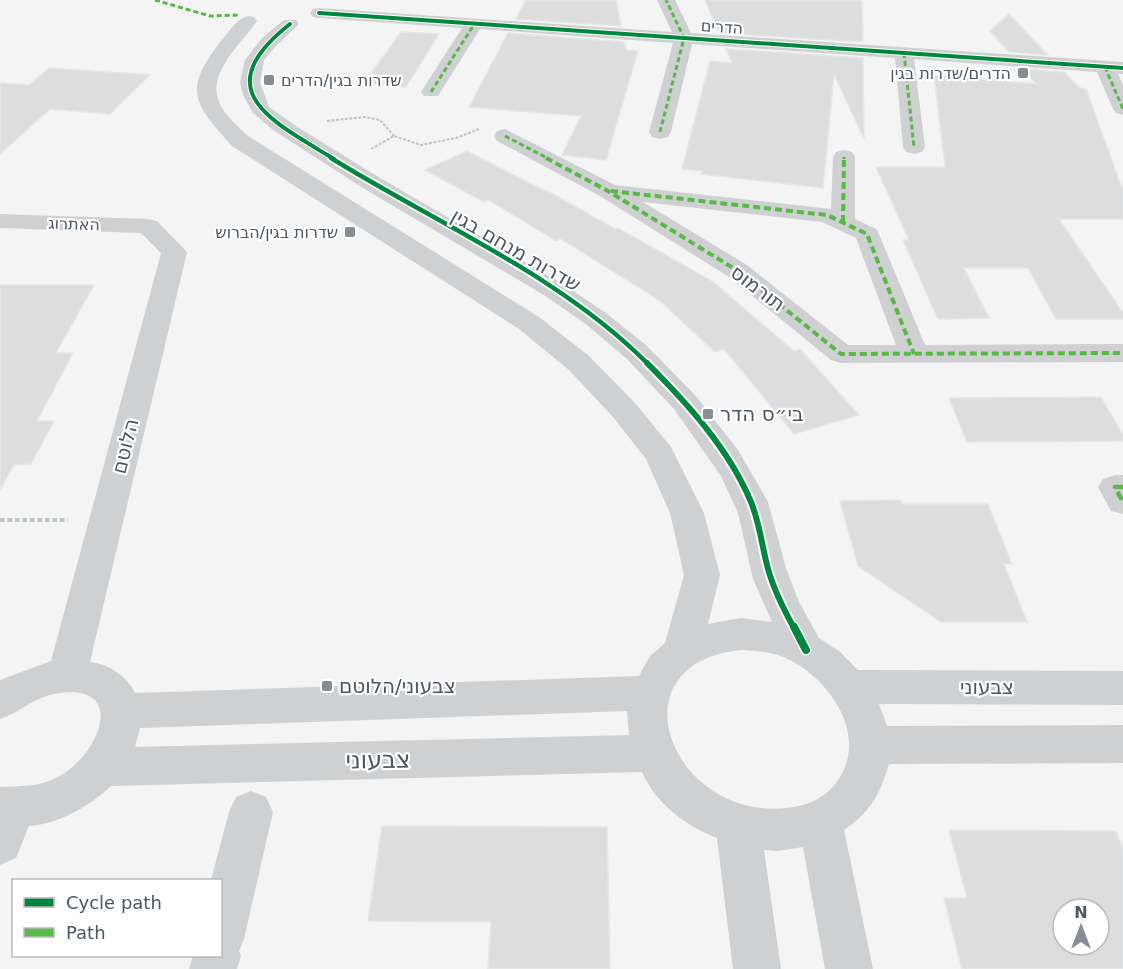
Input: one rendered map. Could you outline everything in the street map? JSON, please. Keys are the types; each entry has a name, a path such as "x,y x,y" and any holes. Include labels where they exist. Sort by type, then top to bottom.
{"street":[{"name":"הדרים","path":"666,0 684,38"},
{"name":"הדרים","path":"319,6 475,23 1114,67"},
{"path":"319,6 304,21 290,24 273,25 251,11 212,67 206,89 208,104 240,141 529,323 579,363 624,410 660,455 687,513 702,575 682,651"},
{"path":"431,92 475,23"},
{"name":"שדרות מנחם בגין","path":"290,24 269,40 252,60 251,86 261,111 366,181 570,299 622,338 674,390 715,441 751,502 774,588 806,650"},
{"path":"660,132 684,38"},
{"path":"904,53 914,147"},
{"path":"1114,67 1123,110"},
{"name":"תורמוס","path":"505,136 608,191 738,271 841,354 1123,353"},
{"path":"843,222 844,158"},
{"name":"תורמוס","path":"608,191 827,215 867,234 914,354"},
{"name":"האתרוג","path":"0,221 148,226"},
{"name":"הלוטם","path":"68,676 174,252 148,226"},
{"path":"1123,487 1115,487 1123,502"},
{"path":"741,634 774,637 806,650 830,666 850,687 866,715 871,745 865,775 848,802 820,821 795,829 766,831 738,826 701,809 671,783 653,753 647,732 646,712 658,676 682,651 710,639 741,634"},
{"path":"0,702 29,684 53,677 76,675 96,680 112,690 122,711 123,725 117,746 104,767 84,786 58,801 5,820"},
{"name":"צבעוני","path":"850,687 1123,688"},
{"path":"122,711 651,693"},
{"path":"871,745 1123,744"},
{"name":"צבעוני","path":"104,767 653,753"},
{"path":"222,931 251,812"},
{"path":"820,821 849,969"},
{"path":"738,826 757,969"}],"path":[{"path":"293,133 325,122 365,117 380,120 394,136 421,145 456,138 482,128 505,136"},
{"path":"337,162 358,155 394,136"},
{"path":"0,520 107,520"}],"building":[{"path":"526,0 616,0 621,26 516,19"},
{"path":"705,0 862,0 863,42 719,33"},
{"path":"1009,14 1048,55 1009,52 990,31"},
{"path":"401,32 439,34 406,87 364,83"},
{"path":"508,33 624,42 626,50 638,51 606,160 562,155 581,116 469,107"},
{"path":"726,49 863,58 864,139 834,74 823,188 701,174 702,171 682,169 710,61 732,63"},
{"path":"49,68 150,75 110,114 50,109 0,154 0,83 29,85"},
{"path":"1023,69 1064,72 1080,88 1086,89 1123,191 1123,219 1059,219 1123,313 1123,319 1056,319 1028,268 964,268 989,318 938,319 903,240 909,240 876,167 945,167 934,75 1036,84"},
{"path":"467,151 546,190 615,229 618,228 712,281 794,351 800,349 859,415 794,434 724,349 715,352 659,300 561,239 556,241 489,200 484,202 425,170"},
{"path":"0,285 94,285 56,353 73,353 37,421 54,421 31,464 14,465 0,490"},
{"path":"1101,397 1123,435 1123,441 967,442 949,398"},
{"path":"901,500 902,504 988,504 1012,564 1004,564 1027,622 941,622 858,566 840,501"},
{"path":"382,826 607,827 610,969 488,969 491,922 368,921"},
{"path":"949,830 1116,831 1123,849 1123,969 962,969 944,898 967,898"}],"marked path":[{"path":"155,0 210,16 240,15"},
{"path":"660,132 684,38 666,0"},
{"path":"431,92 475,23"},
{"path":"904,53 914,147"},
{"path":"1105,67 1123,109"},
{"path":"505,136 608,191 738,271 841,354 1123,353"},
{"path":"843,222 844,157"},
{"path":"611,191 827,215 867,234 914,354"},
{"path":"1123,487 1115,487 1123,502"}],"cycle path":[{"path":"319,13 1123,68"},
{"path":"290,24 261,51 254,60 251,70 250,82 253,95 264,114 371,183 553,289 596,319 637,353 695,415 717,443 736,473 755,513 775,589 806,650"}],"place":[{"name":"הדרים/שדרות בגין","path":"1023,73"},
{"name":"שדרות בגין/הדרים","path":"269,80"},
{"name":"שדרות בגין/הברוש","path":"350,232"},
{"name":"בי״ס הדר","path":"708,414"},
{"name":"צבעוני/הלוטם","path":"327,686"}]}
